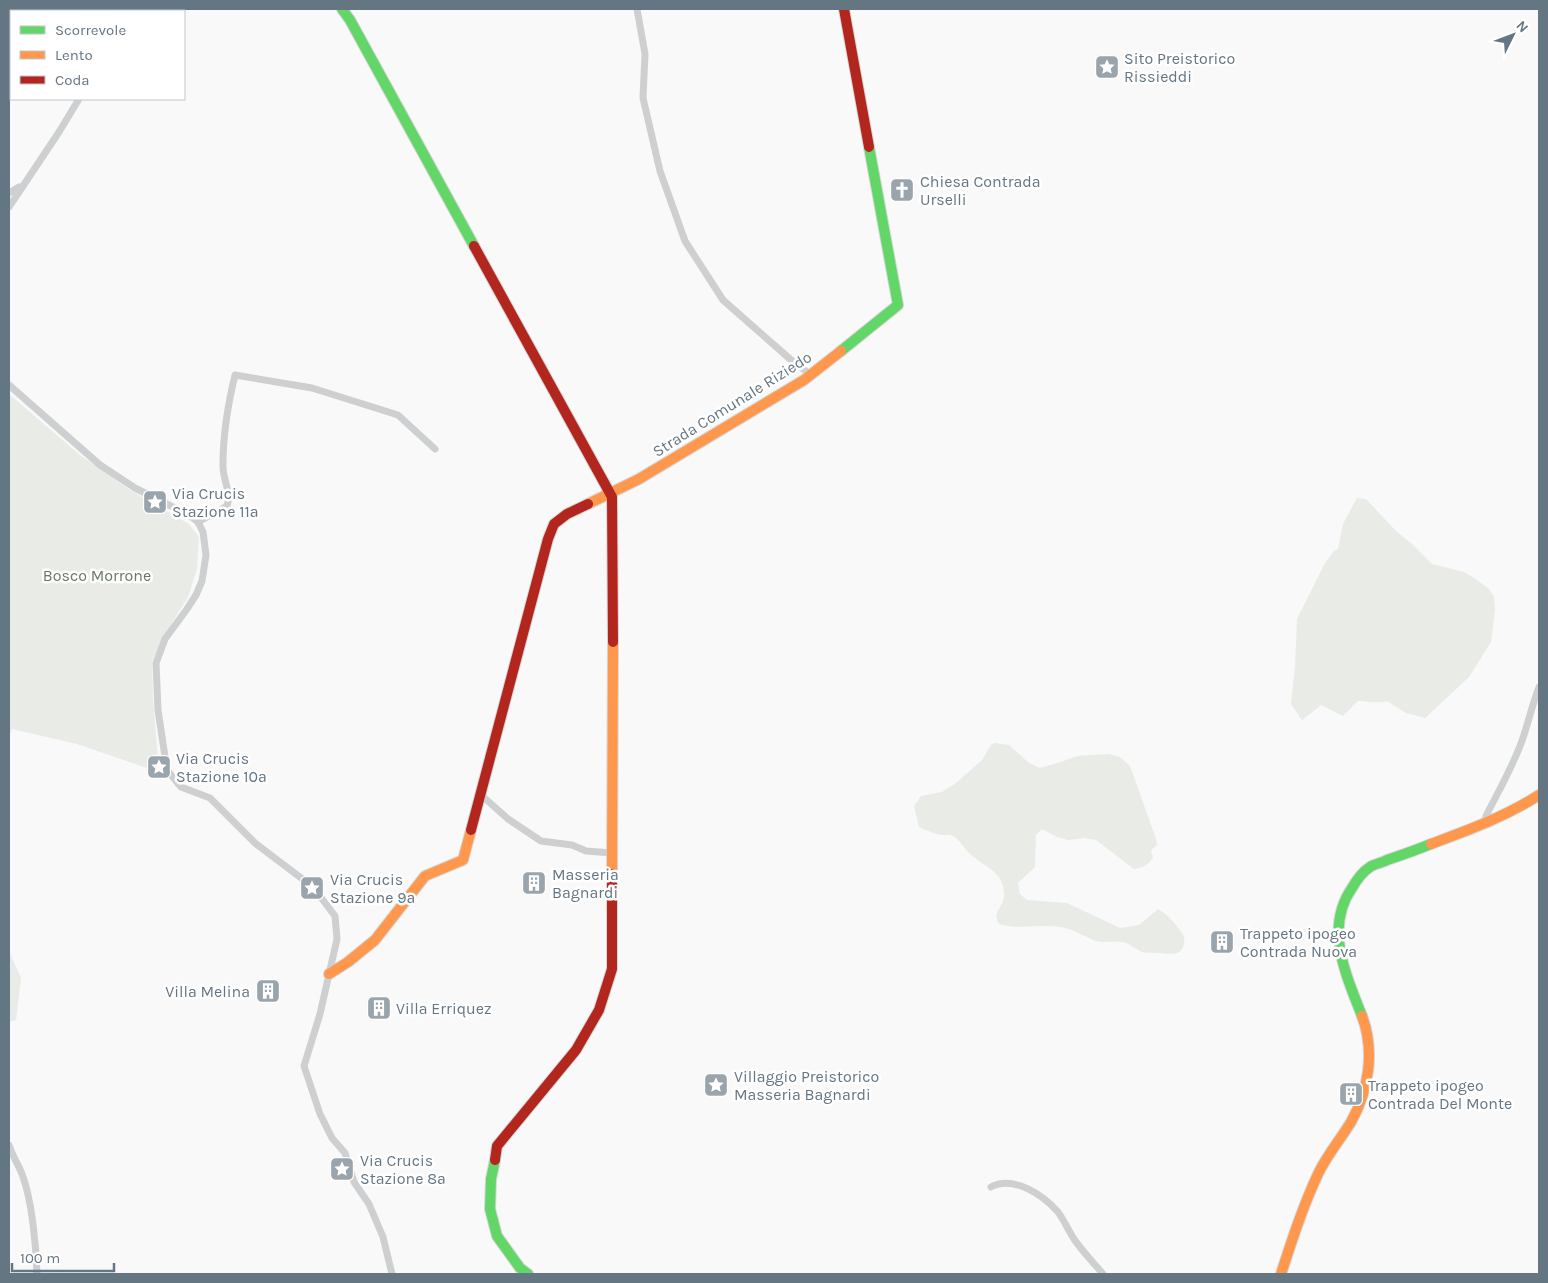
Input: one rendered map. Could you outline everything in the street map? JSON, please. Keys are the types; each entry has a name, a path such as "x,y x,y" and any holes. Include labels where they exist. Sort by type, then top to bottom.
{"street":[{"path":"342,9 350,20 612,497 612,969 598,1010 576,1050 497,1146 491,1179 490,1209 497,1236 520,1268 528,1274"},
{"path":"637,9 645,54 643,98 660,171 685,241 723,300 811,375"},
{"name":"Strada Comunale Riziedo","path":"329,974 348,962 375,940 425,876 463,860 548,539 554,524 566,514 640,479 811,375 898,305 844,9"},
{"path":"9,207 78,100"},
{"path":"9,193 22,186"},
{"path":"198,522 227,506 229,499 222,466 226,413 235,375 312,388 398,416 435,449"},
{"path":"9,385 100,465 135,488 189,516 198,522 203,532 206,555 202,581 187,609 165,639 156,663 158,710 167,770 181,786 210,798 256,843 313,887 334,916 337,939 320,1014 304,1066 320,1114 332,1138 344,1153 354,1182 369,1204 383,1237 392,1274"},
{"path":"1485,824 1486,816 1520,744 1531,706 1539,687"},
{"path":"480,794 508,818 541,841 572,845 586,851 612,853"},
{"path":"1281,1274 1290,1244 1324,1161 1354,1116 1361,1101 1367,1078 1369,1042 1341,960 1338,934 1342,905 1349,889 1358,877 1370,868 1485,824 1517,809 1539,795"},
{"path":"9,1145 22,1175 26,1192 34,1237 36,1274"},
{"path":"991,1187 1000,1182 1017,1184 1030,1189 1045,1200 1059,1213 1074,1240 1103,1274"}],"green space":[{"path":"9,9 114,9 10,10 9,97"},
{"name":"Bosco Morrone","path":"9,394 80,455 130,490 189,524 199,537 197,569 188,597 165,634 152,661 158,759 147,768 77,744 12,729 9,736"},
{"path":"1357,498 1366,499 1396,531 1432,564 1464,572 1489,589 1494,597 1495,609 1491,642 1469,677 1425,718 1406,713 1387,701 1358,701 1343,716 1321,705 1302,720 1291,704 1297,619 1325,563 1334,551 1338,549 1343,524"},
{"path":"995,743 1009,745 1029,763 1040,768 1077,756 1109,754 1120,757 1130,766 1156,839 1157,845 1151,850 1153,858 1145,866 1134,869 1096,840 1084,838 1068,840 1057,837 1042,829 1036,835 1035,867 1018,883 1020,894 1027,900 1067,903 1120,928 1139,925 1158,909 1170,918 1184,937 1180,951 1174,954 1145,952 1123,942 1096,941 1065,928 1052,926 1014,927 999,924 996,916 1004,896 1001,881 997,875 969,853 953,836 936,834 919,827 914,806 921,796 942,792 956,783 982,760 991,745"},
{"path":"9,951 21,978 16,1020 9,1022"}],"traffic: fast":[{"path":"342,9 350,20 474,246"},
{"path":"841,351 898,305 869,147"},
{"path":"1362,1016 1340,952 1340,919 1344,903 1364,871 1374,865 1431,844"},
{"path":"495,1160 491,1179 490,1209 497,1236 520,1268 528,1274"}],"traffic: slow":[{"path":"588,504 639,479 804,380 841,351"},
{"path":"612,874 613,642"},
{"path":"1431,844 1500,816 1539,795"},
{"path":"329,974 348,962 375,940 425,876 463,860 471,830"},
{"path":"1281,1274 1318,1174 1351,1122 1362,1097 1366,1084 1369,1056 1366,1029 1362,1016"}],"traffic: jam":[{"path":"844,9 869,147"},
{"path":"474,246 612,497 613,642"},
{"path":"471,830 548,539 554,524 567,514 588,504"},
{"path":"495,1160 497,1146 576,1050 599,1010 612,969 612,874"}],"place":[{"name":"Sito Preistorico Rissieddi","path":"1107,67"},
{"name":"Chiesa Contrada Urselli","path":"902,190"},
{"name":"Via Crucis Stazione 11ª","path":"155,502"},
{"name":"Via Crucis Stazione 10ª","path":"159,767"},
{"name":"Masseria Bagnardi","path":"534,883"},
{"name":"Via Crucis Stazione 9ª","path":"312,888"},
{"name":"Trappeto ipogeo Contrada Nuova","path":"1222,942"},
{"name":"Villa Melina","path":"268,991"},
{"name":"Villa Erriquez","path":"379,1008"},
{"name":"Villaggio Preistorico Masseria Bagnardi","path":"716,1085"},
{"name":"Trappeto ipogeo Contrada Del Monte","path":"1351,1094"},
{"name":"Via Crucis Stazione 8ª","path":"342,1169"}]}
